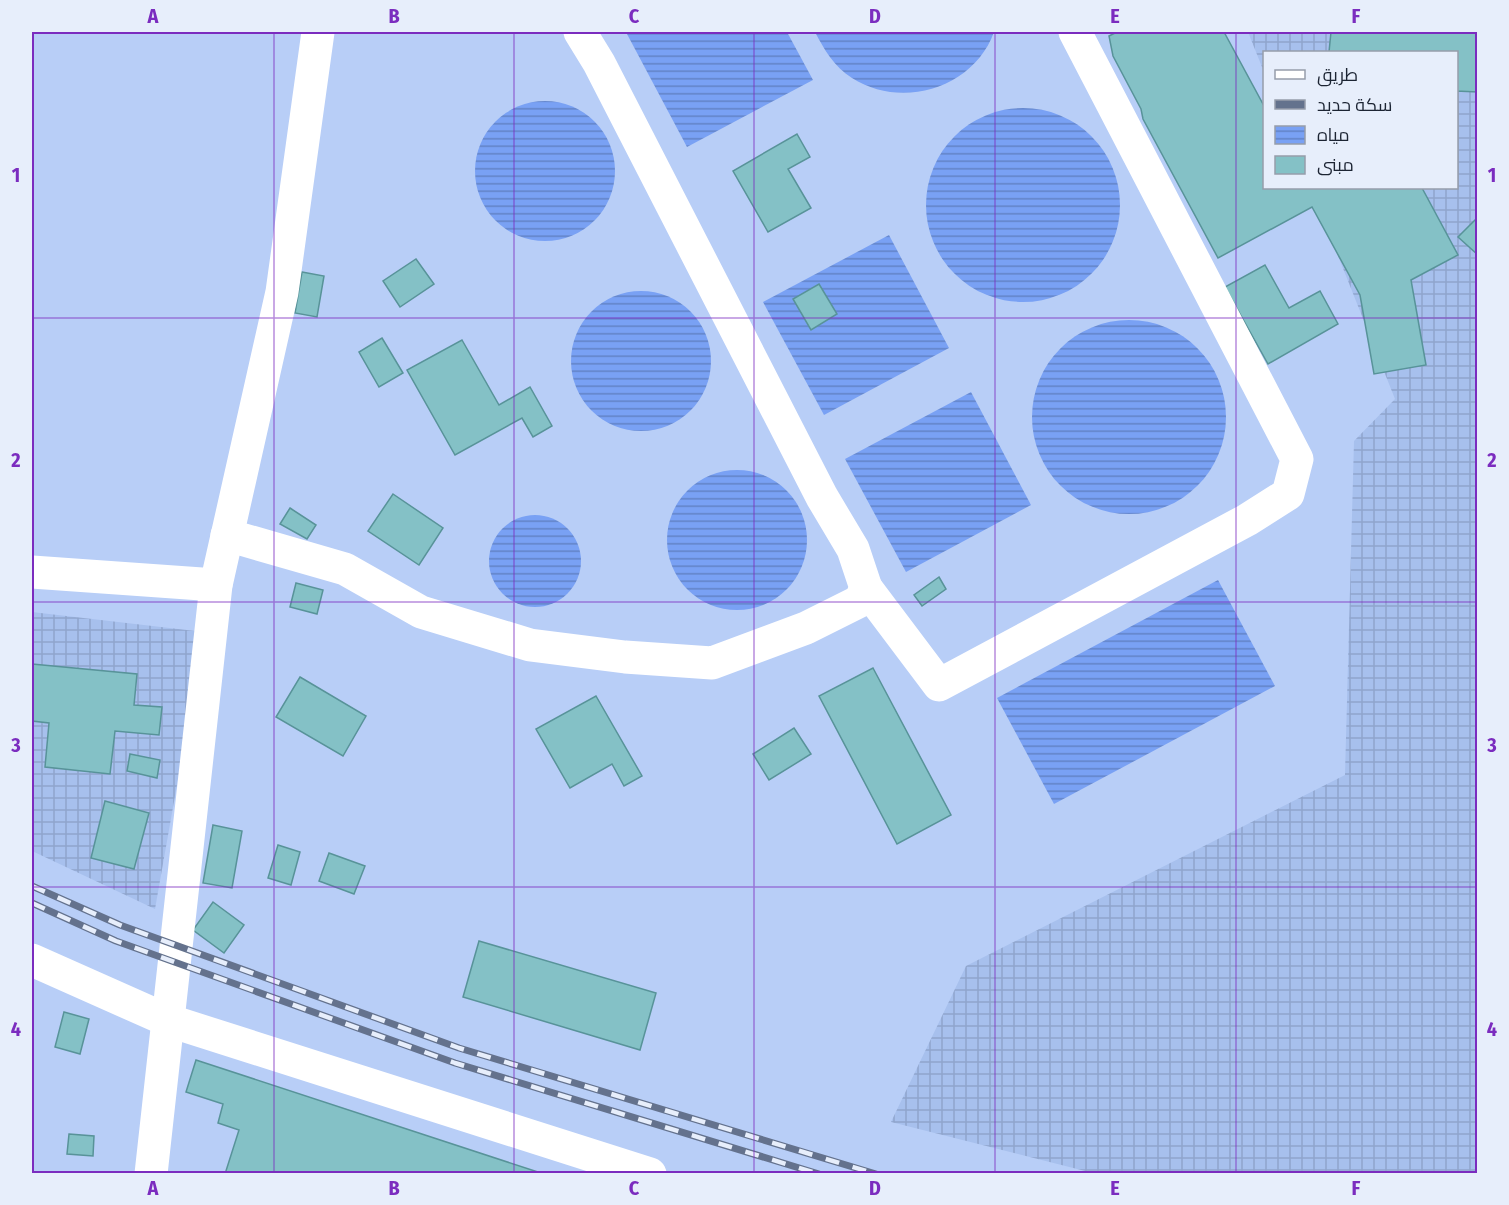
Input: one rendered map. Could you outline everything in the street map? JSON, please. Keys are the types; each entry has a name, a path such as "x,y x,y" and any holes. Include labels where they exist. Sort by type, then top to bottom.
{"street":[{"path":"151,1173 216,585 282,292 318,32"},
{"path":"580,32 604,73 822,497 853,549 866,588 939,685 1247,520 1288,494 1298,459 1075,32"},
{"path":"227,535 345,569 421,612 530,645 624,657 712,663 806,628 860,601 866,588"},
{"path":"32,572 216,585"},
{"path":"32,960 167,1020 650,1173"}],"shaded area":[{"path":"1248,32 1477,32 1477,1173 1093,1173 891,1122 966,966 1345,775 1354,441 1395,399 1311,189 1458,189 1458,51 1263,51 1263,70"},
{"path":"32,612 204,632 155,909 32,851"}],"water":[{"path":"632,32 787,32 813,80 687,147 627,34"},
{"path":"815,32 994,32 984,51 970,67 953,80 934,88 914,92 892,92 872,88 846,74 826,51"},
{"path":"545,101 572,106 594,122 610,144 615,171 610,198 594,220 572,236 545,241 518,236 496,220 480,198 475,171 480,144 496,122 518,106"},
{"path":"1023,108 1051,112 1069,120 1084,130 1098,144 1116,177 1120,205 1116,233 1108,251 1098,266 1084,280 1051,298 1023,302 995,298 977,290 962,280 948,266 930,233 926,205 930,177 938,159 948,144 962,130 995,112"},
{"path":"889,235 949,348 824,415 763,302"},
{"path":"641,291 668,296 690,312 706,334 711,361 706,388 690,410 668,426 641,431 614,426 592,410 576,388 571,361 576,334 592,312 614,296"},
{"path":"1129,320 1157,324 1175,332 1190,342 1204,356 1222,389 1226,417 1222,445 1214,463 1204,478 1190,492 1157,510 1129,514 1101,510 1083,502 1068,492 1054,478 1036,445 1032,417 1036,389 1044,371 1054,356 1068,342 1101,324"},
{"path":"971,392 1031,505 906,572 845,459"},
{"path":"737,470 764,475 786,491 802,513 807,540 802,567 786,589 764,605 737,610 710,605 688,589 672,567 667,540 672,513 688,491 710,475"},
{"path":"535,515 553,518 568,528 578,543 581,561 578,579 568,594 553,604 535,607 517,604 502,594 492,579 489,561 492,543 502,528 517,518"},
{"path":"1218,580 1275,686 1054,804 997,698"}],"building":[{"path":"1117,32 1224,32 1263,104 1263,189 1423,189 1458,255 1411,280 1426,365 1374,374 1360,295 1312,207 1218,258 1143,119 1141,109 1113,56 1109,36"},
{"path":"1331,32 1478,32 1478,92 1458,91 1458,51 1329,51"},
{"path":"797,134 810,157 788,169 811,208 768,232 733,171"},
{"path":"1478,217 1478,255 1458,237"},
{"path":"416,259 434,284 400,307 383,281"},
{"path":"1265,265 1289,308 1320,291 1338,324 1268,364 1225,287"},
{"path":"302,272 324,276 317,317 295,313"},
{"path":"819,284 837,314 811,330 793,299"},
{"path":"382,338 403,373 379,387 359,352"},
{"path":"462,340 499,405 530,387 552,426 533,437 522,418 455,455 407,370"},
{"path":"393,494 443,528 419,565 368,531"},
{"path":"290,508 316,525 307,539 280,524"},
{"path":"939,577 946,589 922,606 914,595"},
{"path":"296,583 323,590 317,614 290,607"},
{"path":"32,664 137,674 134,705 162,707 159,735 115,731 110,774 45,767 49,723 32,721"},
{"path":"873,668 951,815 897,844 819,696"},
{"path":"300,677 366,716 343,756 276,717"},
{"path":"596,696 642,776 624,786 612,764 570,788 536,729"},
{"path":"794,728 811,754 769,780 753,754"},
{"path":"130,754 160,760 157,778 127,771"},
{"path":"105,801 149,813 134,869 91,858"},
{"path":"213,825 242,831 232,888 203,883"},
{"path":"278,845 300,852 291,885 268,878"},
{"path":"329,853 365,866 354,894 319,881"},
{"path":"213,902 244,925 224,953 193,930"},
{"path":"479,941 656,993 640,1050 463,997"},
{"path":"64,1012 89,1019 80,1054 55,1047"},
{"path":"196,1060 544,1174 225,1174 239,1130 218,1123 223,1104 186,1092"},
{"path":"69,1134 94,1136 93,1156 67,1154"}],"railway":[{"path":"32,886 120,925 459,1048 876,1174"},
{"path":"32,903 116,941 455,1063 819,1174"}]}
